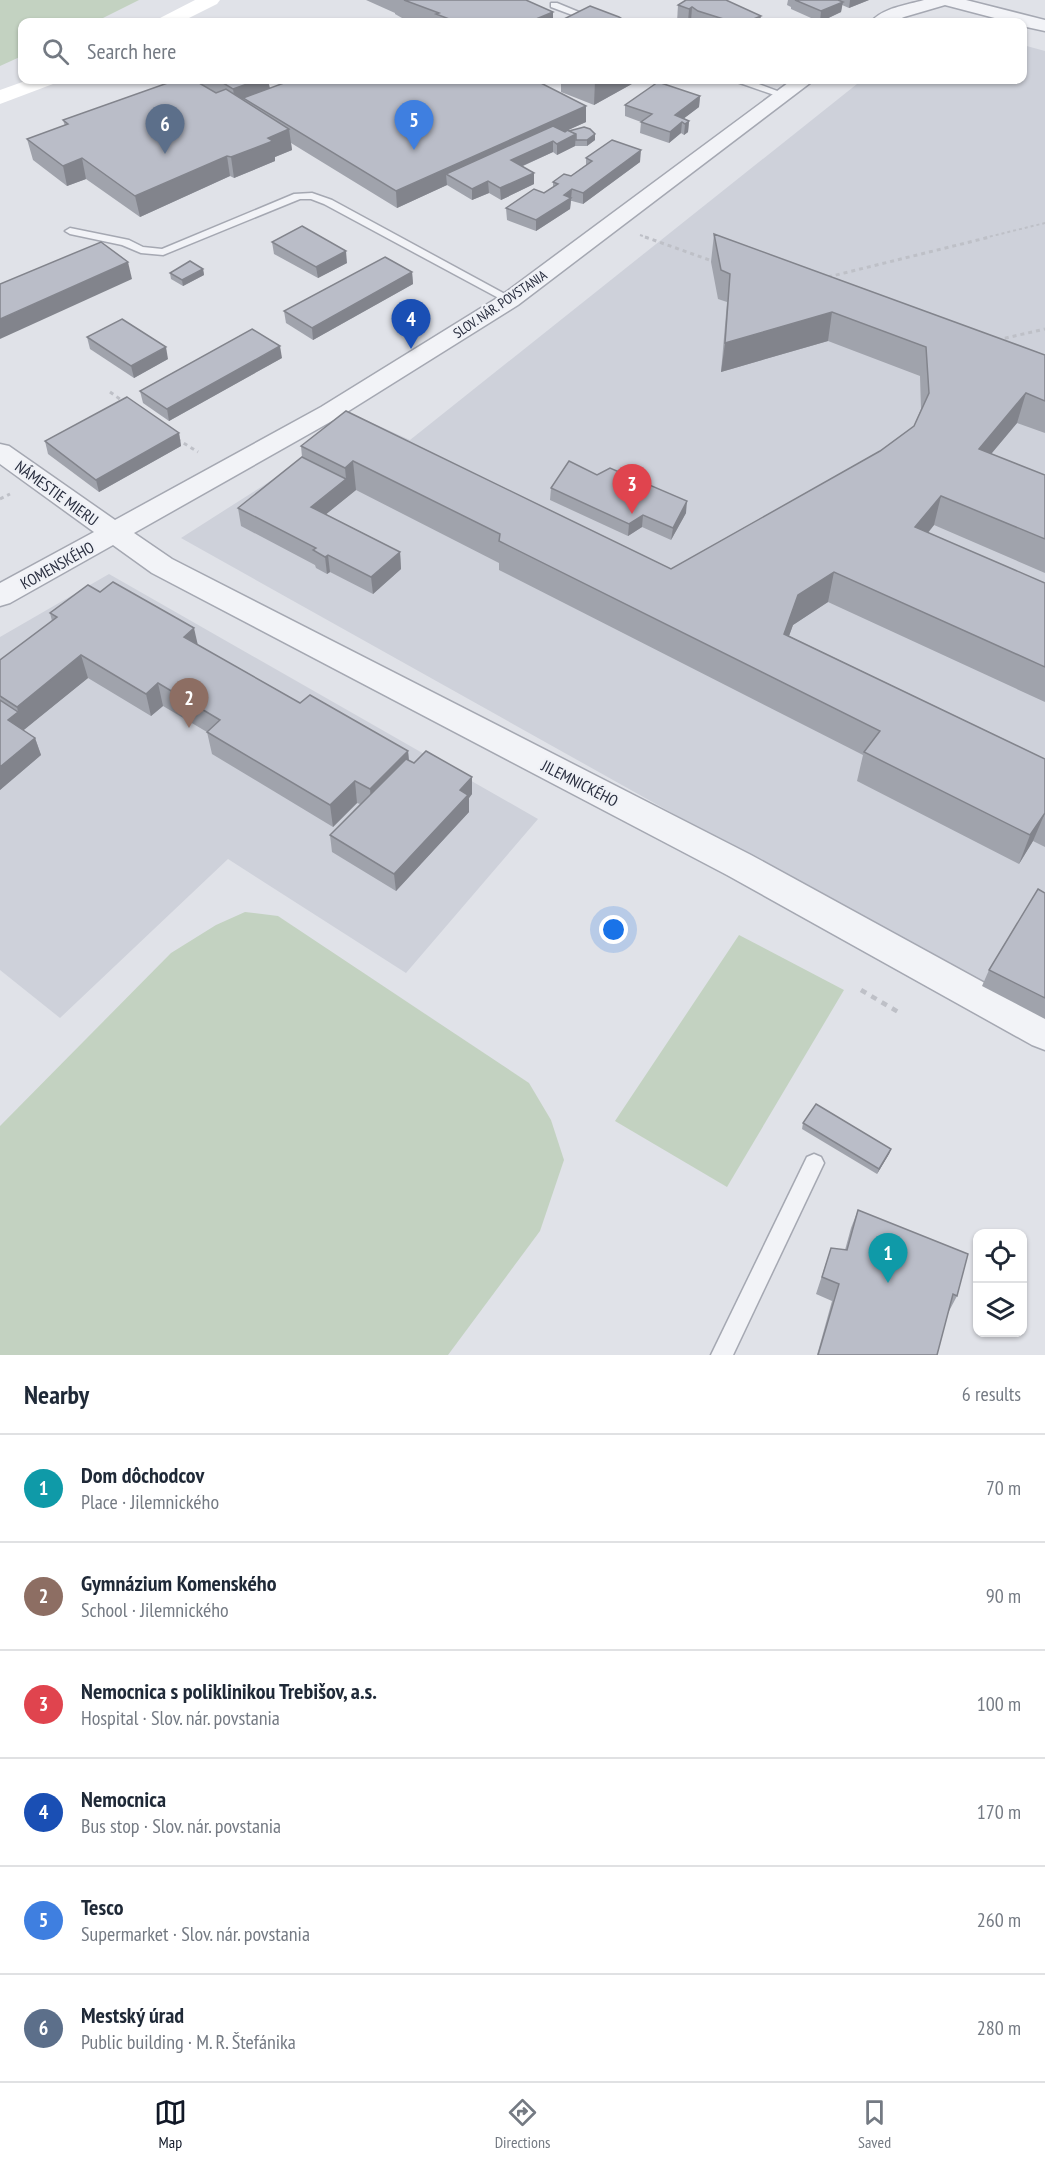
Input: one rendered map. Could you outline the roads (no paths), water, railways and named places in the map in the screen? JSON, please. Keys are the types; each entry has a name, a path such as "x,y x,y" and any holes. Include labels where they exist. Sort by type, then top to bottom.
{"street":[{"path":"175,18 210,0"},
{"path":"888,18 915,0"},
{"path":"898,13 947,0 1017,18"},
{"path":"979,0 1006,15"},
{"path":"1027,21 1045,26"},
{"path":"0,98 36,84"},
{"name":"SLOV. NÁR. POVSTANIA","path":"114,534 330,412 510,300 799,84"},
{"name":"NÁMESTIE MIERU","path":"0,452 114,534"},
{"name":"KOMENSKÉHO","path":"0,596 114,534"},
{"name":"JILEMNICKÉHO","path":"114,534 162,566 740,865 1045,1034"}],"lane":[{"path":"554,5 588,18"},
{"path":"751,84 783,96"},
{"path":"70,231 125,242 141,250 163,252 297,196 312,196 328,202 510,300"},
{"path":"722,1355 814,1163"}],"place":[{"name":"Tesco","path":"414,150"},
{"name":"Mestský úrad","path":"165,154"},
{"name":"Nemocnica","path":"411,349"},
{"name":"Nemocnica s poliklinikou Trebišov, a.s.","path":"632,514"},
{"name":"Gymnázium Komenského","path":"189,728"},
{"name":"Dom dôchodcov","path":"888,1283"}]}
